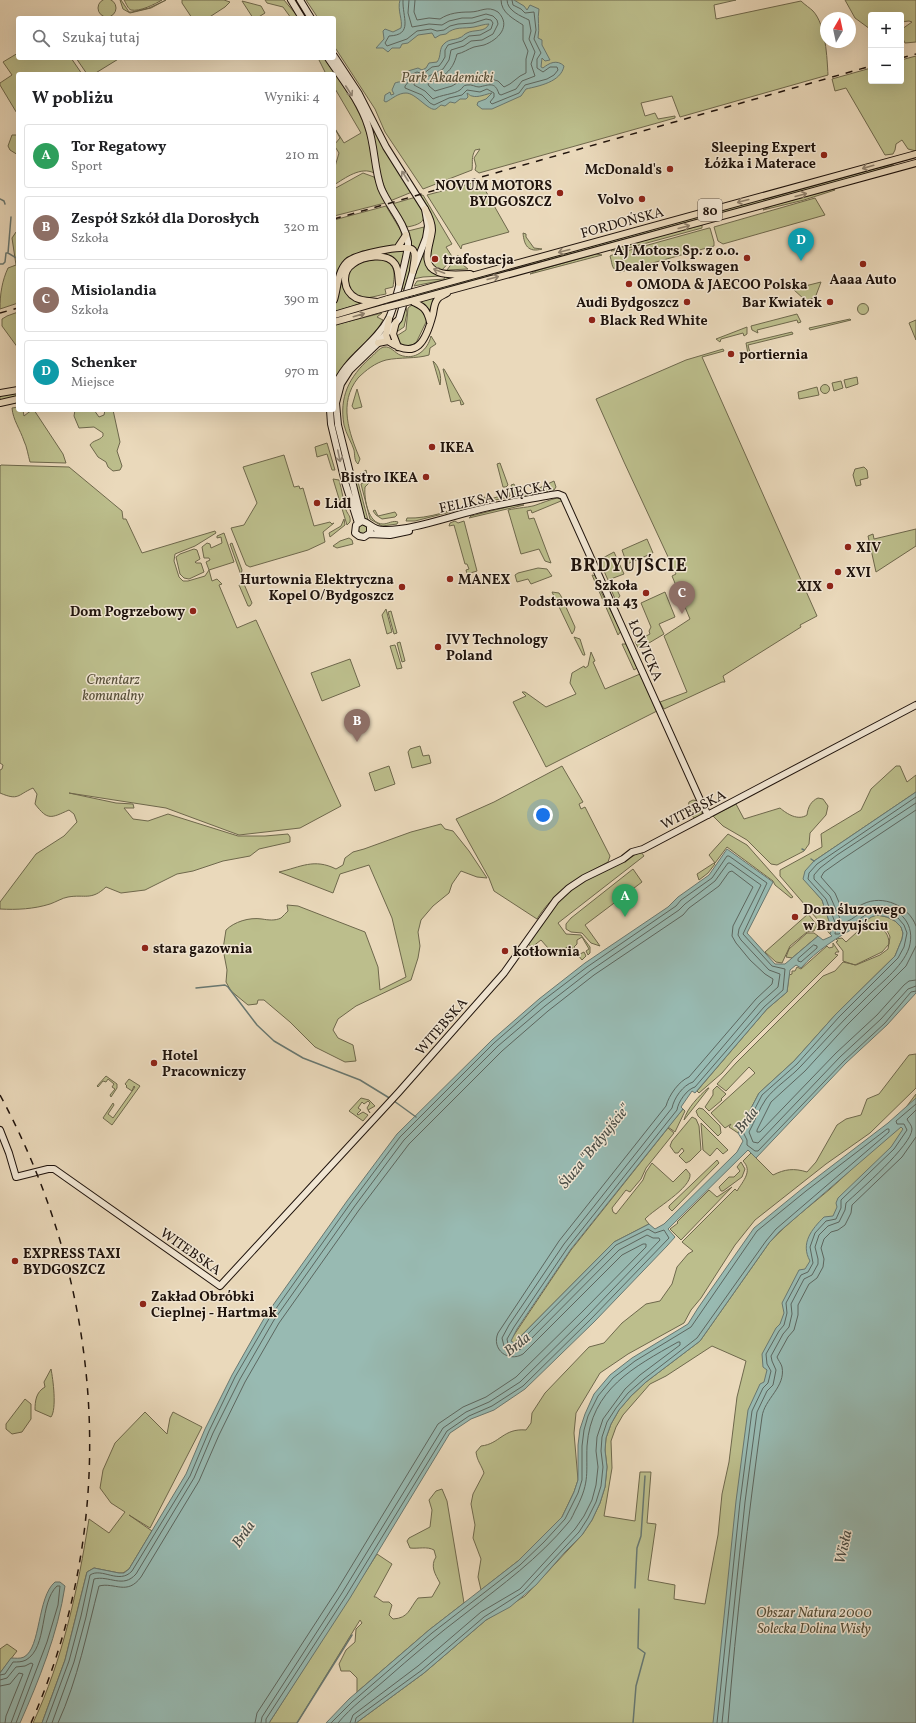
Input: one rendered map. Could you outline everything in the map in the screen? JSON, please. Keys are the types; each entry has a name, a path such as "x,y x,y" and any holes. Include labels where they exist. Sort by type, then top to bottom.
{"main road":[{"name":"FORDOŃSKA","path":"336,314 477,274 916,154"},
{"name":"FORDOŃSKA","path":"336,321 384,308 409,299 456,288 916,163"},
{"path":"425,209 430,217 431,225 431,238 427,256 431,268 443,274 477,274"},
{"path":"398,247 406,235"},
{"path":"336,291 341,270 350,259 361,255 398,247 412,249 414,253 413,271"},
{"path":"377,302 356,298 350,292 345,280 347,271 351,265 367,258 379,256 388,258 396,266 399,283"},
{"path":"387,338 398,347 408,350 419,346 425,336 437,299 456,288"},
{"path":"409,299 425,308 430,322"},
{"path":"387,338 389,318"},
{"path":"396,322 393,334 398,347"},
{"path":"378,343 387,338"},
{"path":"0,393 16,390"},
{"path":"0,403 16,399"}],"street":[{"path":"291,0 301,16"},
{"path":"300,0 310,16"},
{"path":"336,59 359,94 386,147 425,209 427,234 413,271 409,299 387,338"},
{"path":"329,60 357,102 366,119 381,187 386,199 403,225 408,248 389,318 377,334 346,367 336,385"},
{"path":"360,522 367,523 370,527 369,534 364,537 357,535 354,530 360,522 338,425 336,403 341,384 347,374 378,343"},
{"path":"330,412 331,424 345,482 360,522"},
{"name":"FELIKSA WIĘCKA","path":"370,527 378,530 393,530 433,522 478,510 556,494 562,495"},
{"name":"ŁOWICKA","path":"562,495 566,499 708,815"},
{"name":"FELIKSA WIĘCKA","path":"369,534 390,535 416,529 433,522"},
{"name":"WITEBSKA","path":"0,1130 16,1177 48,1169 54,1170 220,1286 398,1093 504,973 550,907 562,894 584,878 708,815 916,705"}],"green space":[{"path":"107,-1 115,5 115,11 110,16 104,16 101,14 98,8 101,2"},
{"path":"120,0 129,12 132,12 149,8 166,0 151,8 130,13 123,9"},
{"path":"124,0 162,0 139,10 131,10"},
{"path":"182,0 224,0 230,2 211,16 191,16 182,3"},
{"path":"265,0 284,0 297,16 290,16 283,7 267,3"},
{"name":"Park Akademicki","path":"306,0 736,0 714,5 716,19 801,1 813,11 820,23 820,48 826,48 828,75 680,117 672,96 641,103 645,116 655,113 658,119 675,116 675,118 479,173 475,170 476,166 474,158 480,149 475,150 472,170 423,189 385,132 375,109 336,49 336,16 317,16"},
{"path":"845,0 916,0 916,42 905,43 904,41 904,28 912,22 904,22 904,12 868,12 868,28 856,19 856,12 852,12"},
{"path":"242,1 261,6 265,13 260,16 252,16"},
{"path":"16,54 16,60 72,60 81,72 16,72 16,112 0,85 0,83 12,75 3,62"},
{"path":"916,56 916,151 908,149 902,140 896,144 893,154 885,155 846,88 835,91 832,79 868,69 868,84 904,84 904,59"},
{"path":"77,60 117,60 97,72 86,72"},
{"path":"319,60 326,60 334,72 325,72"},
{"path":"332,60 412,192 390,201 380,176 373,136"},
{"path":"336,75 353,101 363,121 369,140 374,173 369,171 359,172 348,176 336,184 336,163 339,153 336,148 336,143 340,138 336,130 344,143 361,133 336,90"},
{"path":"12,135 16,135 16,154 10,150 8,146"},
{"path":"893,163 893,165 835,183 713,216 711,215 714,212"},
{"path":"363,173 374,177 385,203 336,215 336,188"},
{"path":"480,181 509,232 462,245 461,249 427,195"},
{"path":"833,189 835,190 804,200 763,210 771,206"},
{"path":"423,195 452,244 446,247 453,258 441,271 432,266 429,260 429,210 420,196"},
{"path":"416,197 422,208 424,217 420,223 407,227 392,204"},
{"path":"815,198 825,215 723,244 718,241 714,227"},
{"path":"386,206 401,231 402,239 395,246 362,251 345,260 336,283 336,219"},
{"path":"698,216 699,219 412,297 413,295"},
{"path":"702,225 702,228 621,250 611,251 614,248"},
{"path":"424,227 423,240 416,262 410,246 408,231"},
{"path":"710,228 714,246 620,272 615,270 613,267 610,256 612,255"},
{"path":"16,232 16,265 12,238"},
{"path":"523,233 526,234 526,237 534,248 542,249 530,249 524,241"},
{"path":"428,237 425,258 440,276 413,279"},
{"path":"403,249 405,250 400,273 398,265 393,259 379,254"},
{"path":"409,250 413,256 405,289 402,289"},
{"path":"596,254 602,255 530,274 538,270"},
{"path":"458,255 463,265 468,269 447,270"},
{"path":"380,259 392,266 394,273 393,287 385,289 386,294 369,298 359,297 354,294 348,281 350,271 359,263"},
{"path":"16,265 16,304 0,309 0,298 4,278 8,268"},
{"path":"343,271 344,287 365,302 336,311 336,296"},
{"path":"445,276 458,277 414,286 417,281 444,279"},
{"path":"821,282 815,298 805,300 793,289"},
{"path":"438,295 431,314 425,305 417,301"},
{"path":"863,303 867,305 869,309 867,313 863,315 859,313 857,309 859,305"},
{"path":"413,304 420,306 427,320 416,343 407,346 399,342 395,337 406,330 408,308"},
{"path":"406,307 407,313 404,327 395,333"},
{"path":"16,313 16,345 2,326 2,319"},
{"path":"382,313 377,317 383,320 380,326 372,336 349,358 336,379 336,324"},
{"path":"797,314 801,322 798,323 797,320 757,330 758,333 752,330 751,326"},
{"path":"851,320 810,330 809,328"},
{"path":"916,320 916,340 909,323"},
{"path":"747,327 747,334 744,336 743,333 721,339 720,342 716,339"},
{"path":"792,332 793,334 748,345 750,353 748,354 746,343"},
{"path":"431,336 436,344 430,348 429,355 382,361 364,372 352,388 348,398 347,418 352,439 360,459 358,464 355,460 354,450 344,425 343,415 344,397 351,380 363,365 382,348 386,347 400,355 411,357 424,350"},
{"path":"723,349 724,351 702,357 817,616 800,625 801,627 723,676 725,682 722,682 664,709 660,702 687,692 664,636 690,619 672,576 676,574 596,399 686,360"},
{"path":"433,361 440,372 440,385"},
{"path":"443,369 464,404 461,405 460,400 451,402"},
{"path":"857,377 858,384 846,388 844,380"},
{"path":"841,381 843,388 834,391 832,383"},
{"path":"825,384 830,389 825,394 820,389"},
{"path":"817,387 819,395 799,399 798,392"},
{"path":"357,389 362,407 354,409 352,406"},
{"path":"16,392 16,397 0,401 0,396"},
{"path":"16,407 16,412 23,412 24,416 29,412 35,412 63,454 66,463 30,462 26,446 15,421 12,408"},
{"path":"75,412 95,412 99,417 104,415 105,412 113,412 120,442 117,451 122,466 120,470 113,471 108,467 106,462 98,457 90,445 101,438 103,433 94,427 79,428 74,416"},
{"path":"327,443 335,470 332,470 327,454 317,457 315,447"},
{"path":"284,455 294,487 299,486 300,489 303,488 314,526 330,522 332,524 334,523 323,532 325,542 308,550 250,567 246,565 231,528 244,525 257,503 243,467"},
{"path":"500,463 508,485 506,487 503,487 497,464"},
{"name":"Cmentarz komunalny","path":"1,465 69,467 122,511 123,519 126,519 142,553 215,531 216,533 195,546 175,554 174,561 179,577 183,581 188,581 205,576 209,570 212,581 217,579 222,584 219,585 237,628 256,620 341,806 300,828 239,835 166,808 69,793 116,803 133,804 134,808 124,808 133,819 148,821 168,814 238,836 288,834 290,837 290,842 259,849 250,856 223,861 193,871 177,874 145,890 121,893 106,887 92,896 68,897 50,904 32,908 0,909 0,902 36,854 64,836 77,822 74,814 69,810 54,816 43,813 35,804 37,794 33,788 15,797 0,793 0,770 2,769 3,765 0,763"},
{"path":"864,467 867,470 868,478 860,480 861,485 856,486 853,475 855,469"},
{"path":"366,470 368,479 359,479 359,475"},
{"path":"333,479 339,480 346,510 350,518 350,522 347,525"},
{"path":"368,480 369,483 365,487 366,503 361,484"},
{"path":"554,481 556,487 554,490 519,498 515,495 511,485 514,484 520,497"},
{"path":"358,482 368,520 370,522 363,517 355,483"},
{"path":"504,491 509,492 509,497 481,503 478,502 479,499 485,497 486,500 505,495"},
{"path":"557,498 564,503 561,501 532,513 531,510 527,511 529,519 534,518 551,563 545,561 539,549 521,554 508,510 534,506"},
{"path":"473,502 473,504 466,508 415,521 406,521 407,518 424,517 449,511"},
{"path":"515,505 524,505 469,518 471,516"},
{"path":"367,506 370,515 378,523 383,524 398,522 397,524 382,526 370,519"},
{"path":"375,510 378,516 395,512 397,515 395,517 382,519 376,515 373,511"},
{"path":"344,519 345,525 330,537 329,533 341,526"},
{"path":"455,521 458,523 464,521 477,571 467,574 466,570 469,569 467,564 465,564 454,525 449,526 450,523"},
{"path":"363,524 368,529 363,534 358,529"},
{"path":"916,529 916,546 876,572 868,536 873,534 874,539"},
{"path":"224,533 234,562 209,570 206,562 210,560 209,558 204,558 202,547 207,543 210,544 211,548 222,543 221,537 217,538 217,536"},
{"path":"349,538 352,540 353,544 337,548 333,546 340,541"},
{"path":"647,539 653,553 627,564 622,550"},
{"path":"232,543 242,570 241,575 230,544"},
{"path":"194,549 197,550 200,559 195,562 201,563 204,572 189,579 184,578 180,574 176,557"},
{"path":"614,552 624,574 608,580 599,560"},
{"path":"538,568 547,569 552,576 531,584 528,579 517,582 515,575 518,573"},
{"path":"592,575 596,576 597,584 621,631 618,635"},
{"path":"241,583 244,584 252,603 250,606 248,606 239,585"},
{"path":"612,584 615,586 620,596 616,601 609,585"},
{"path":"552,592 559,593 561,596 575,627 572,634"},
{"path":"665,592 675,617 659,624 664,634 639,649 635,642 650,634 649,631 651,627 641,603"},
{"path":"386,609 392,632 387,634 382,615"},
{"path":"391,611 397,633 394,634 388,612"},
{"path":"574,637 580,639 585,655 583,655"},
{"path":"400,642 405,661 402,662 397,643"},
{"path":"622,644 626,644 637,668 634,670"},
{"path":"395,645 402,668 397,669 390,646"},
{"path":"591,652 595,661 593,662 605,689 640,674 657,711 546,767 513,702 526,696 522,692 525,692 546,707 576,694 570,683 572,673 584,666 585,668 588,666"},
{"path":"350,659 360,686 322,701 311,673"},
{"path":"420,746 423,756 429,755 431,763 412,768 408,752 410,749"},
{"path":"389,766 395,784 375,791 369,773"},
{"path":"562,766 583,802 579,804 581,809 585,807 610,856 608,862 578,879 551,900 537,919 494,891 489,878 456,819 494,802"},
{"path":"896,766 900,766 907,782 916,775 916,792 814,861 804,879 822,900 830,924 833,926 830,934 780,876 780,870 822,847 821,834 861,810 871,789"},
{"path":"818,798 823,799 828,806 826,815 810,833 809,844 804,851 777,865 771,864 747,840 723,826 713,816 736,804 744,819 780,808 796,817 804,817 807,815 810,805"},
{"path":"693,800 698,801 702,811 702,814 697,819 691,815 689,810 689,802"},
{"path":"441,824 445,829 453,831 469,851 487,878 477,877 461,871 452,884 449,893 433,906 421,920 418,932 420,946 418,958 411,980 356,1006 338,1019 333,1030 338,1038 353,1045 356,1061 345,1062 315,1047 290,1022 264,1000 258,1000 257,1004 248,1005 231,991 226,982 227,970 223,949 226,930 247,919 279,919 288,911 287,905 298,906 365,932 378,967 380,990 406,977 392,918 369,865 340,874 333,893 279,872 308,864 321,864 336,869 343,865 345,858 353,852 411,832"},
{"path":"728,834 747,845 793,897 791,898 775,885 773,881 727,847 715,863 709,855"},
{"path":"641,852 644,856 558,923 566,934 581,935 590,947 590,953 588,955 586,951 589,949 582,937 577,940 577,944 574,947 580,954 584,952 586,956 582,960 570,945 555,956 541,940 532,947 528,944 552,908 561,898 582,882"},
{"path":"714,863 715,864 708,873 699,880 697,874"},
{"path":"633,869 642,882 585,925 600,946 591,943 582,933 571,932 566,929 566,924 571,918"},
{"path":"808,914 817,925 814,931 807,932 790,946 782,963 776,962 765,952"},
{"path":"877,915 887,917 895,921 901,927 903,933 902,939 895,956 836,1014 794,1061 759,1093 738,1133 729,1127 731,1124 725,1128 711,1113 755,1073 749,1067 726,1091 717,1084 823,976 835,971 843,962 856,965 880,955 888,949 890,937 885,929 878,926 857,927 870,917"},
{"path":"876,926 886,933 888,938 889,944 882,952 855,965 843,961 843,951 836,942 838,941 836,939 842,938 846,942 857,932"},
{"path":"807,933 814,933 818,936 792,958 786,957 789,949"},
{"path":"833,943 839,952 836,952 835,954 838,955 733,1060 722,1073 699,1093 697,1091 767,1009 787,992 789,975 792,974 792,971 795,971 797,967 801,969 827,946 829,948 833,947"},
{"path":"916,1054 916,1088 870,1133 826,1164 755,1220 735,1245 701,1298 691,1310 684,1323 628,1354 600,1373 576,1413 574,1433 578,1480 562,1517 518,1561 481,1590 478,1577 481,1559 473,1538 475,1525 471,1504 473,1494 484,1473 477,1458 476,1452 481,1446 487,1445 512,1431 526,1430 531,1423 532,1413 545,1393 589,1347 604,1343 622,1323 646,1304 660,1301 672,1284 677,1267 688,1254 693,1251 682,1242 735,1189 737,1191 747,1172 746,1165 743,1161 751,1153 773,1175 782,1171 790,1170 807,1172 816,1162 837,1125 846,1119 861,1115 867,1099 879,1094 909,1055"},
{"path":"106,1076 117,1084 117,1088 111,1097 110,1095 115,1089 112,1087 114,1084 108,1079 106,1082 103,1081 98,1087 97,1086"},
{"path":"129,1079 140,1086 112,1125 103,1118 113,1103 114,1105 108,1114 113,1118 135,1087 134,1086 132,1091 126,1087 127,1086 125,1084"},
{"path":"717,1086 726,1094 721,1099 722,1100 709,1111 705,1107 713,1095 713,1090"},
{"path":"709,1088 684,1120 697,1098"},
{"name":"Obszar Natura 2000 Solecka Dolina Wisły","path":"916,1094 916,1723 356,1723 424,1673 486,1620 525,1596 582,1535 592,1520 600,1503 605,1487 607,1467 605,1450 606,1438 611,1424 619,1410 646,1382 700,1341 769,1243 853,1167 876,1144","holes":["712,1346 746,1361 737,1397 729,1462 722,1494 718,1535 705,1604 674,1599 675,1585 648,1580 656,1524 647,1523 651,1472 640,1472 635,1521 604,1516 612,1468 611,1441 616,1427 623,1415 650,1384 666,1376"]},
{"path":"361,1098 369,1100 375,1106 368,1110 367,1108 370,1103 368,1101 364,1104 362,1102 358,1108 361,1110 357,1114 358,1115 363,1112 368,1115 363,1121 349,1111"},
{"path":"699,1108 703,1109 720,1126 721,1133 718,1136 698,1116 696,1111"},
{"path":"683,1109 685,1111 675,1132 668,1127"},
{"path":"692,1117 696,1119 699,1126 701,1150 686,1163 679,1156 684,1151 682,1148 678,1153 675,1153 670,1146 672,1141"},
{"path":"701,1123 728,1150 723,1154 717,1148 710,1156 703,1150"},
{"path":"668,1128 674,1133 646,1168 641,1179 630,1192 626,1190 612,1208 613,1212 616,1214 643,1180 652,1163 673,1182 686,1169 690,1174 689,1180 685,1186 645,1219 649,1224 614,1242 514,1343 510,1341 571,1250"},
{"path":"717,1160 719,1163 672,1211 669,1206"},
{"path":"741,1162 745,1169 742,1177 721,1191 719,1187 729,1177 734,1177 740,1171 737,1167"},
{"path":"732,1187 681,1240 670,1229 678,1223 677,1222 709,1190 717,1197"},
{"path":"51,1369 54,1408 51,1417 35,1410 35,1403 40,1391 45,1387 44,1382"},
{"path":"25,1399 31,1404 31,1419 22,1432 12,1434 6,1429 6,1424"},
{"path":"145,1412 167,1434 170,1418 173,1412 202,1427 150,1528 129,1515 152,1531 129,1569 123,1573 94,1568 87,1572 65,1660 42,1723 33,1723 44,1699 61,1649 80,1571 89,1519 109,1533 125,1512 111,1503 100,1488 103,1470 115,1443"},
{"path":"442,1489 447,1501 464,1603 429,1630 357,1692 357,1678 350,1671 341,1671 339,1664 346,1650 355,1642 356,1629 362,1623 360,1620 297,1723 269,1723 377,1554 392,1564 374,1597 383,1602 389,1602 392,1605 389,1615 393,1619 406,1615 418,1598 432,1597 440,1583 433,1567 436,1557 434,1550 425,1548 410,1548 407,1541 409,1538 430,1527 432,1510 429,1500 436,1491"},
{"path":"7,1644 17,1651 0,1673 0,1649"}],"water":[{"path":"400,0 514,0 524,6 527,10 530,5 539,9 538,38 542,40 542,45 550,60 545,61 542,58 541,67 543,68 553,62 556,62 564,66 562,71 554,80 543,85 526,89 521,96 492,109 482,109 477,105 478,102 486,99 492,93 477,97 471,96 467,93 468,97 466,99 460,99 455,103 450,102 445,106 441,105 436,109 430,108 414,96 406,93 398,95 386,102 384,101 385,95 390,92 391,95 394,94 392,90 395,83 405,80 405,74 408,71 418,68 422,70 426,68 429,63 437,62 443,45 447,42 460,38 466,33 485,29 489,24 456,29 435,38 432,33 418,35 408,43 402,44 400,48 392,48 388,52 383,48 376,48 384,39 383,31 385,29 393,32 401,28 399,7"},
{"path":"916,792 916,993 887,1025 846,1063 756,1158 748,1150 668,1229 675,1237 667,1246 594,1322 525,1389 494,1410 471,1419 450,1433 350,1598 269,1723 42,1723 65,1660 87,1572 94,1568 124,1573 129,1569 186,1474 205,1429 232,1375 266,1315 347,1201 397,1134 492,1040 539,999 585,963 668,907 678,897 709,875 727,849 773,882 747,933 775,964 785,964 818,936 823,940 832,936 830,934 833,926 830,924 822,900 803,879 805,871 814,861","holes":["877,915 887,917 895,921 901,927 903,933 895,956 836,1014 794,1061 759,1093 738,1133 743,1141 737,1152 664,1224 655,1229 649,1224 614,1242 514,1343 511,1341 517,1329 571,1249 683,1109 681,1107 692,1091 695,1093 767,1009 787,992 790,970 796,965 801,968 828,944 872,917"]},
{"name":"Obszar Natura 2000 Solecka Dolina Wisły","path":"916,1098 916,1723 713,1723 736,1501 748,1410 760,1384 764,1382 767,1370 763,1367 762,1354 776,1328 780,1324 784,1313 782,1303 799,1270 805,1269 810,1261 806,1248 809,1237 815,1226 824,1217 833,1216 837,1207 836,1203 838,1198 891,1147 903,1129 901,1127 779,1232 769,1243 700,1341 646,1382 619,1410 611,1424 606,1438 605,1450 607,1467 605,1487 600,1503 592,1520 582,1535 536,1585 510,1607 486,1620 424,1673 356,1723 326,1723 349,1699 429,1630 518,1561 562,1517 578,1480 578,1445 580,1429 585,1414 594,1394 610,1375 632,1358 688,1324 754,1228 803,1188 888,1123"},
{"path":"55,1582 60,1582 65,1586 58,1621 41,1673 20,1723 0,1723 0,1673 11,1658 22,1658 29,1652 37,1633 45,1599 49,1589"}],"waterway":[{"path":"0,199 4,201 5,204"},
{"path":"8,253 11,217"},
{"path":"0,264 5,262 6,253 16,258"},
{"path":"196,988 225,985 257,1025 274,1041 303,1058 360,1080 391,1099"},
{"path":"394,1101 416,1117"},
{"path":"635,1588 637,1548 641,1536 645,1476"},
{"path":"633,1723 636,1686 645,1653 638,1648 639,1609"},
{"path":"297,1723 352,1635"}],"railway":[{"path":"904,57 916,54"},
{"path":"336,218 868,67"},
{"path":"0,313 16,309"},
{"path":"0,1095 35,1170 62,1247 80,1326 89,1406 88,1486 79,1566 60,1645 31,1723"}],"place":[{"name":"Sleeping Expert Łóżka i Materace","path":"824,155"},
{"name":"McDonald's","path":"670,169"},
{"name":"NOVUM MOTORS BYDGOSZCZ","path":"560,193"},
{"name":"Volvo","path":"642,199"},
{"name":"AJ Motors Sp. z o.o. Dealer Volkswagen","path":"747,258"},
{"name":"trafostacja","path":"435,259"},
{"name":"Schenker","path":"801,261"},
{"name":"Aaaa Auto","path":"863,264"},
{"name":"OMODA & JAECOO Polska","path":"629,284"},
{"name":"Audi Bydgoszcz","path":"687,302"},
{"name":"Bar Kwiatek","path":"830,302"},
{"name":"Black Red White","path":"592,320"},
{"name":"portiernia","path":"731,354"},
{"name":"IKEA","path":"432,447"},
{"name":"Bistro IKEA","path":"426,477"},
{"name":"Lidl","path":"317,503"},
{"name":"XIV","path":"848,547"},
{"name":"XVI","path":"838,572"},
{"name":"MANEX","path":"450,579"},
{"name":"XIX","path":"830,586"},
{"name":"Hurtownia Elektryczna Kopel O/Bydgoszcz","path":"402,587"},
{"name":"Szkoła Podstawowa na 43","path":"646,593"},
{"name":"Dom Pogrzebowy","path":"193,611"},
{"name":"Misiolandia","path":"682,614"},
{"name":"IVY Technology Poland","path":"438,647"},
{"name":"Zespół Szkół dla Dorosłych","path":"357,742"},
{"name":"Tor Regatowy","path":"625,917"},
{"name":"Dom śluzowego w Brdyujściu","path":"795,917"},
{"name":"stara gazownia","path":"145,948"},
{"name":"kotłownia","path":"505,951"},
{"name":"Hotel Pracowniczy","path":"154,1063"},
{"name":"EXPRESS TAXI BYDGOSZCZ","path":"15,1261"},
{"name":"Zakład Obróbki Cieplnej - Hartmak","path":"143,1304"}],"district":[{"name":"BRDYUJŚCIE","path":"629,565"}],"water label":[{"name":"Brda","path":"746,1120"},
{"name":"Śluza \"Brdyujście\"","path":"594,1146"},
{"name":"Brda","path":"517,1344"},
{"name":"Brda","path":"243,1534"},
{"name":"Wisła","path":"843,1547"}]}
